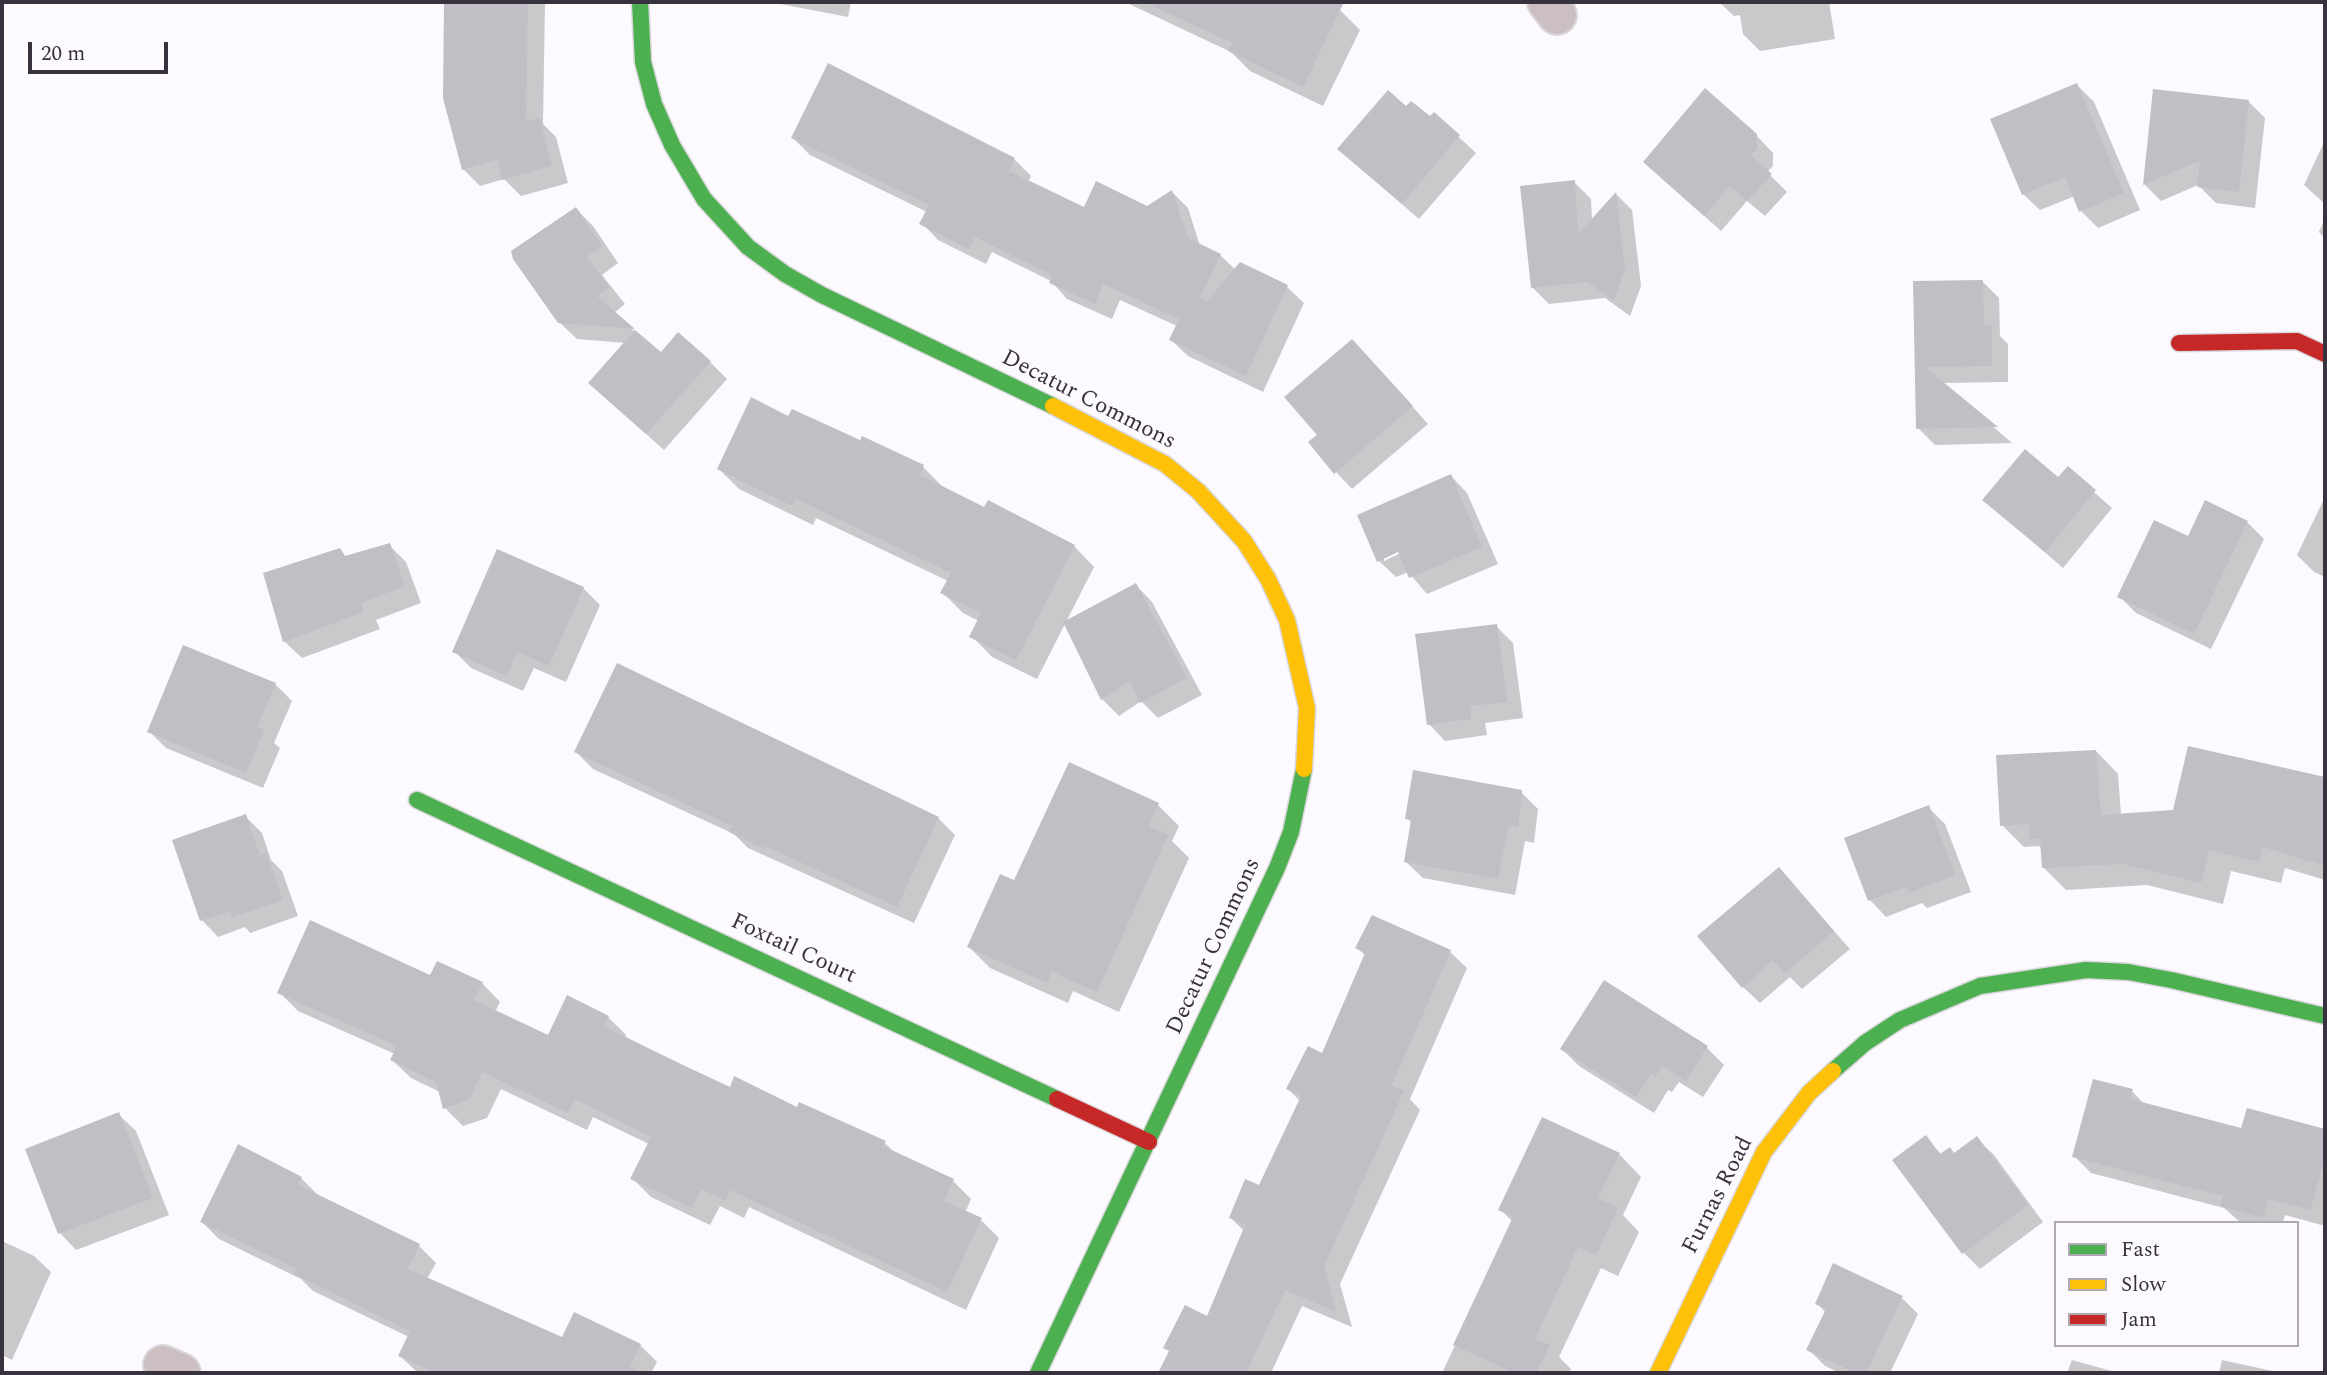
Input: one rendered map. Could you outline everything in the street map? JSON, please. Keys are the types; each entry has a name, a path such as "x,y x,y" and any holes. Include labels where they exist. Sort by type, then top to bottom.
{"street":[{"name":"Decatur Commons","path":"640,2 643,62 658,114 672,145 704,199 748,247 812,290 1165,464 1198,491 1230,523 1258,561 1287,620 1307,708 1307,753 1297,813 1277,869 1038,1373"},
{"path":"2179,343 2297,341 2325,354"},
{"name":"Foxtail Court","path":"417,800 1149,1142"},
{"name":"Furnas Road","path":"1658,1373 1764,1152 1809,1093 1865,1043 1900,1020 1980,986 2023,977 2086,970 2150,976 2325,1016"}],"building":[{"path":"444,2 528,2 526,121 540,118 552,166 502,180 497,160 462,170 443,98"},
{"path":"1144,2 1344,2 1303,87 1228,51 1232,43"},
{"path":"828,63 1015,158 1009,171 1084,207 1096,181 1147,206 1172,190 1188,238 1221,254 1200,297 1206,302 1240,262 1288,285 1246,376 1169,340 1179,319 1103,284 1095,304 1049,283 1052,275 975,237 969,249 919,224 929,205 791,138"},
{"path":"2077,83 2124,193 2079,212 2065,177 2022,195 1990,119"},
{"path":"1705,88 1757,134 1757,149 1751,155 1772,174 1747,201 1730,186 1704,216 1643,162"},
{"path":"2153,89 2249,100 2239,192 2197,187 2200,161 2143,185"},
{"path":"1388,90 1406,106 1411,101 1430,116 1434,112 1460,135 1402,204 1337,149"},
{"path":"1575,180 1578,234 1616,192 1625,268 1614,301 1587,282 1531,288 1520,186"},
{"path":"576,207 602,246 587,257 609,287 597,296 635,329 558,323 513,259 511,251"},
{"path":"1983,280 1984,326 1992,325 1992,366 1925,367 1998,427 1916,429 1913,281"},
{"path":"635,330 661,352 678,332 711,361 646,434 588,383"},
{"path":"1352,339 1413,406 1334,474 1308,442 1317,435 1284,397"},
{"path":"751,397 788,416 792,409 860,440 862,436 924,465 920,475 984,507 988,500 1075,545 1016,660 969,637 981,613 940,593 951,573 796,499 792,506 717,469"},
{"path":"2025,449 2058,477 2068,466 2096,490 2045,552 1982,500"},
{"path":"1451,474 1482,547 1409,578 1398,552 1377,562 1357,515"},
{"path":"2205,500 2248,521 2194,634 2117,597 2154,520 2188,536"},
{"path":"390,543 405,586 361,603 364,612 283,642 263,573 340,548 345,556"},
{"path":"497,549 584,587 549,666 517,652 507,676 452,652"},
{"path":"1136,583 1187,678 1140,703 1130,681 1101,700 1063,622"},
{"path":"1497,624 1507,702 1470,706 1471,719 1427,725 1415,634"},
{"path":"183,645 276,683 257,727 264,730 246,773 147,732"},
{"path":"617,663 939,817 897,907 765,846 764,849 729,832 732,826 574,752"},
{"path":"2188,746 2325,777 2325,866 2263,847 2259,862 2209,850 2201,883 2123,864 2042,868 2040,839 2029,839 2029,824 2000,826 1996,755 2096,750 2101,815 2173,810"},
{"path":"1069,762 1159,803 1149,826 1168,835 1097,992 1052,972 1047,983 967,947 1000,874 1014,880"},
{"path":"1413,770 1522,790 1518,827 1509,825 1498,879 1404,862 1411,820 1405,819"},
{"path":"1929,805 1955,875 1909,893 1906,887 1868,901 1844,838"},
{"path":"246,814 260,855 266,852 283,900 232,917 230,911 200,921 172,840"},
{"path":"1779,867 1834,931 1784,974 1773,960 1742,988 1697,936"},
{"path":"1372,915 1451,950 1392,1085 1404,1091 1324,1266 1336,1312 1285,1290 1246,1373 1158,1373 1169,1351 1163,1348 1185,1305 1207,1316 1245,1225 1229,1218 1245,1179 1259,1185 1301,1096 1286,1089 1308,1046 1322,1053 1365,953 1355,948"},
{"path":"310,920 430,975 437,961 483,982 474,1000 548,1035 567,995 609,1016 603,1026 685,1066 730,1087 734,1076 797,1107 799,1102 886,1141 883,1146 954,1179 944,1201 982,1218 947,1292 730,1190 725,1200 701,1189 692,1208 630,1179 651,1137 575,1099 568,1113 482,1072 469,1100 443,1109 436,1082 390,1060 397,1046 277,993"},
{"path":"1604,980 1708,1046 1686,1081 1662,1066 1655,1077 1651,1074 1636,1097 1560,1049"},
{"path":"2093,1079 2133,1089 2130,1099 2241,1128 2247,1108 2325,1129 2325,1157 2310,1210 2268,1199 2263,1218 2220,1206 2223,1196 2072,1157"},
{"path":"119,1112 153,1198 58,1234 25,1149"},
{"path":"1542,1117 1620,1153 1598,1198 1618,1208 1596,1255 1578,1247 1535,1339 1550,1345 1536,1373 1514,1373 1453,1345 1513,1217 1498,1210"},
{"path":"1926,1135 1940,1154 1950,1147 1954,1153 1977,1136 2028,1205 1962,1254 1892,1160"},
{"path":"238,1144 302,1177 298,1185 420,1244 408,1269 562,1337 574,1312 641,1344 630,1367 644,1373 436,1373 398,1356 410,1331 294,1274 297,1269 200,1222"},
{"path":"1833,1263 1903,1296 1866,1373 1856,1373 1806,1350 1826,1309 1815,1304"}],"traffic: fast":[{"path":"640,2 643,62 654,104 672,145 704,199 748,247 785,274 822,295 1053,406"},
{"path":"1038,1373 1277,868 1291,832 1304,769"},
{"path":"417,800 1057,1099"},
{"path":"1833,1071 1865,1043 1900,1020 1980,986 2086,970 2128,972 2171,980 2325,1016"}],"traffic: slow":[{"path":"1053,406 1165,464 1198,491 1244,541 1268,579 1287,620 1307,708 1304,769"},
{"path":"1658,1373 1764,1152 1809,1093 1833,1071"}],"traffic: jam":[{"path":"2179,343 2297,341 2325,354"},
{"path":"1057,1099 1149,1142"}]}
